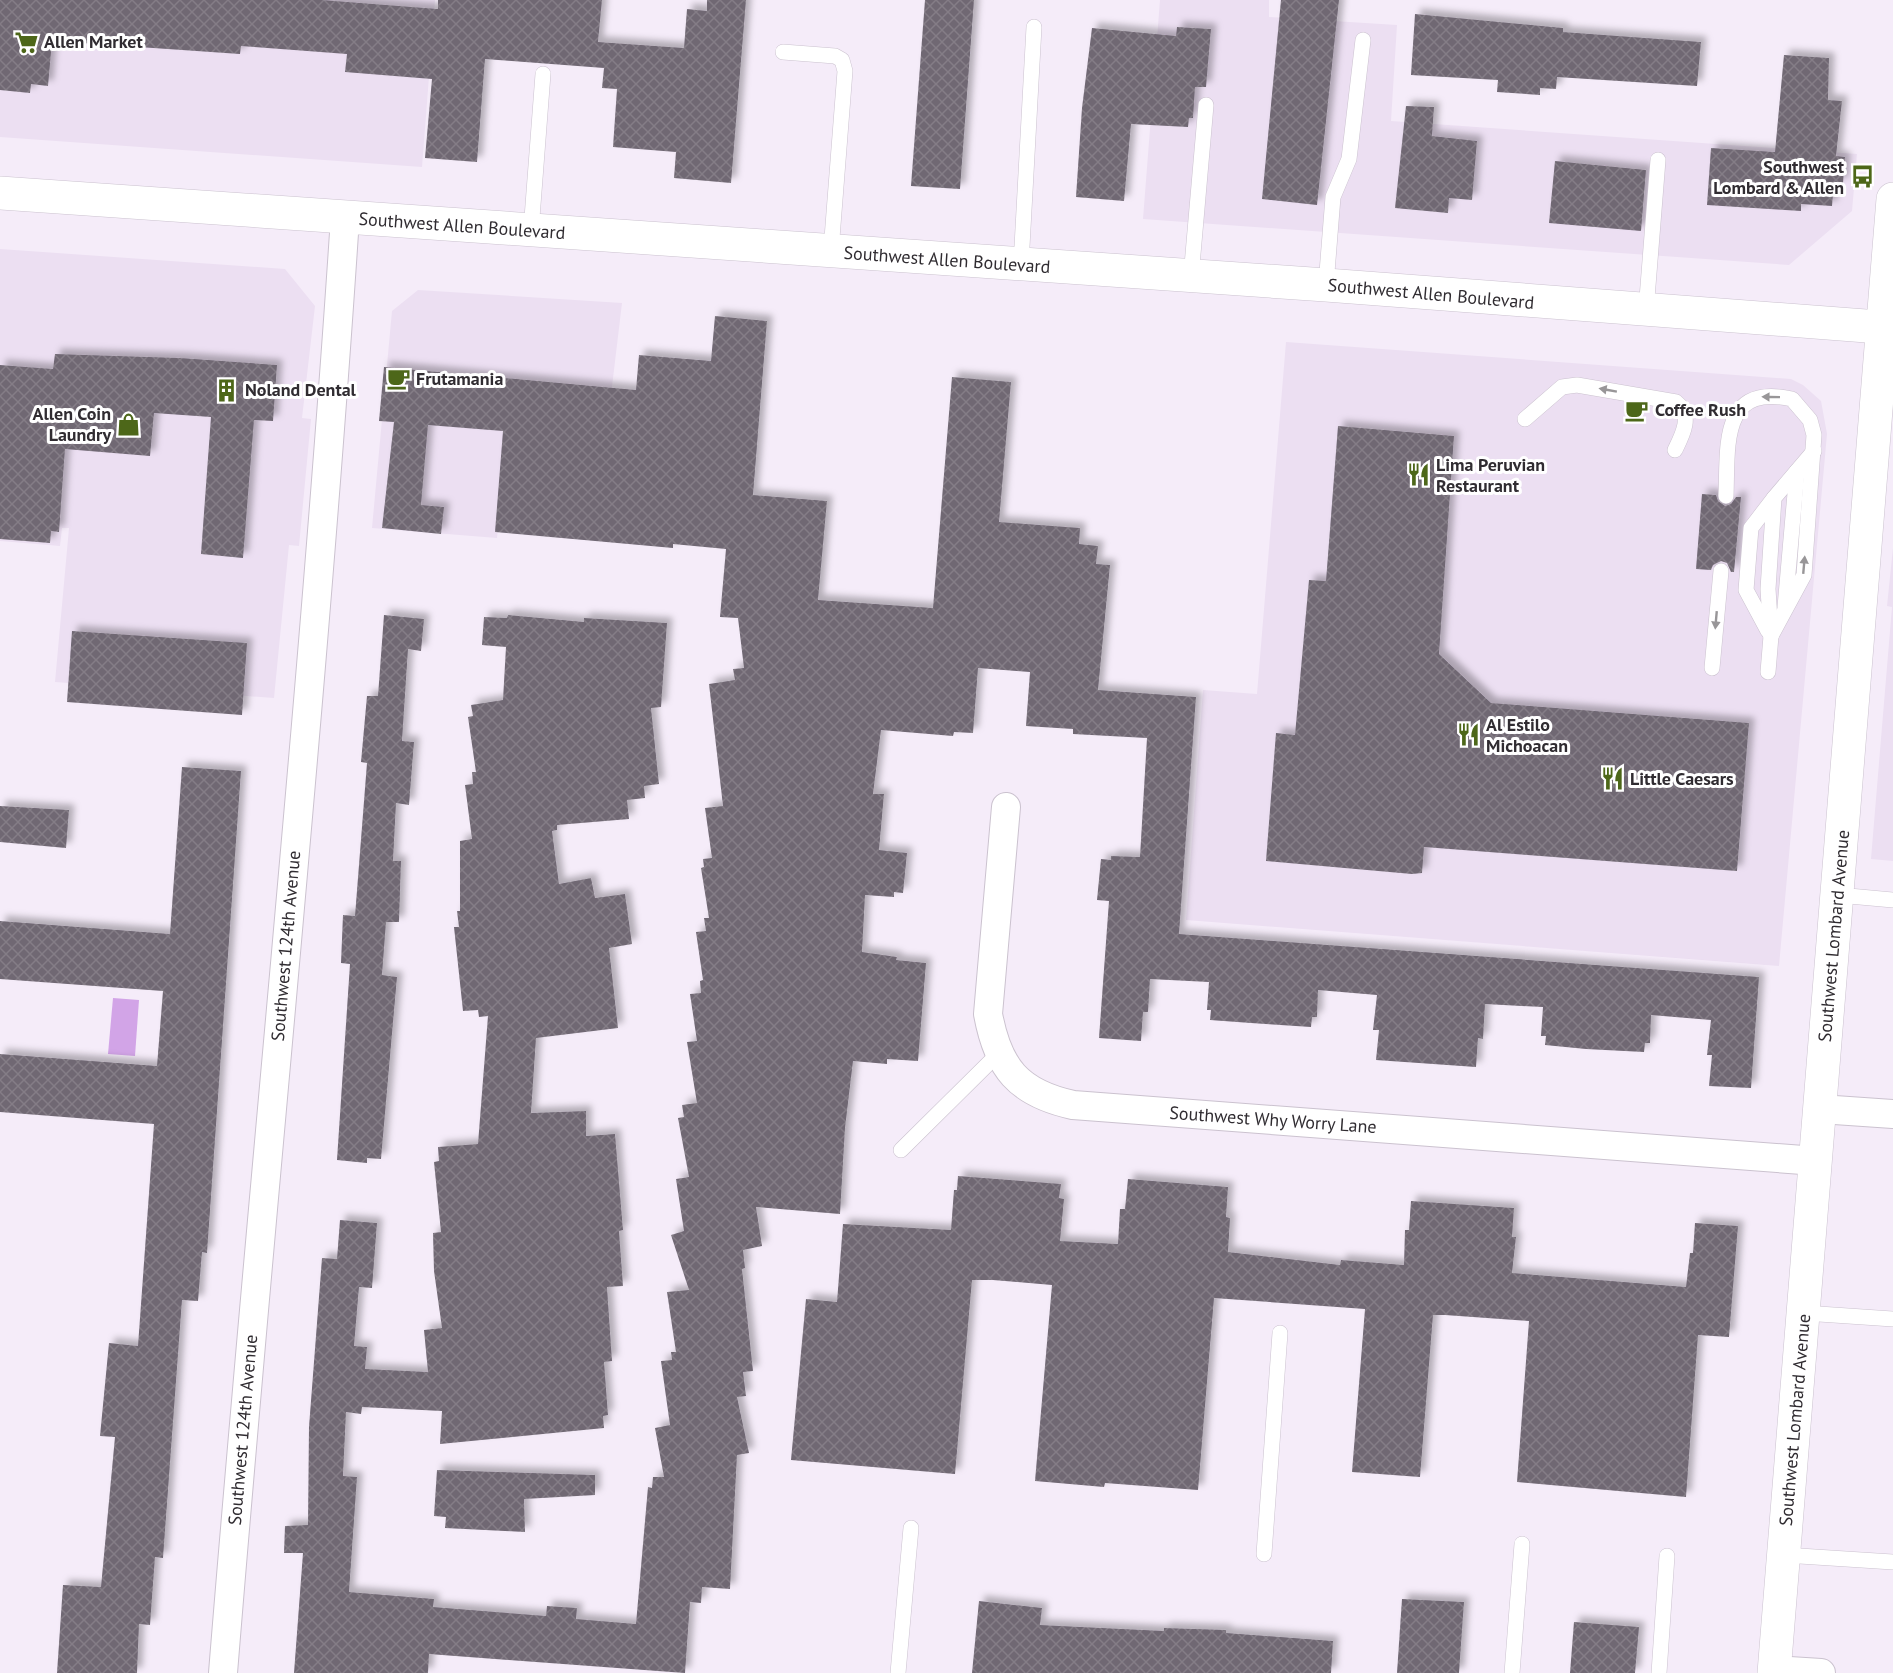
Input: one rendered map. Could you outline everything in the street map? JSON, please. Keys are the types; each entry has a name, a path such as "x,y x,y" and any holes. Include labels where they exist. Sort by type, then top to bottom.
{"main road":[{"name":"Southwest Allen Boulevard","path":"0,193 1326,285 1888,328"},
{"name":"Southwest Lombard Avenue","path":"1774,1671 1838,895 1888,328 1893,199"}],"street":[{"name":"Southwest 124th Avenue","path":"223,1673 250,1331 303,758 345,218"},
{"name":"Southwest Why Worry Lane","path":"1006,807 988,1014 994,1044 1004,1065 1025,1087 1047,1100 1073,1105 1816,1161"},
{"path":"1820,1109 1893,1114"},
{"path":"1774,1671 1821,1673"}],"lane":[{"path":"1021,265 1034,27"},
{"path":"1326,285 1333,197 1349,159 1362,40"},
{"path":"783,52 835,56 842,60 845,71 831,251"},
{"path":"531,231 543,74"},
{"path":"1191,276 1206,105"},
{"path":"1646,311 1658,160"},
{"path":"1525,419 1562,387 1577,385 1676,402 1683,408 1685,415 1684,432 1675,450"},
{"path":"1725,496 1730,428 1742,406 1754,398 1766,395 1792,399 1810,420 1814,451 1804,575 1771,636"},
{"path":"1771,636 1746,590 1751,528 1814,451"},
{"path":"1784,610 1797,471"},
{"path":"1768,672 1771,636 1768,589 1774,498"},
{"path":"1712,668 1720,571"},
{"path":"1838,895 1893,900"},
{"path":"901,1150 999,1053"},
{"path":"1804,1313 1893,1319"},
{"path":"1264,1554 1280,1333"},
{"path":"898,1673 911,1528"},
{"path":"1512,1673 1522,1544"},
{"path":"1784,1555 1893,1563"},
{"path":"1659,1673 1667,1556"}],"shaded area":[{"path":"0,0 435,0 422,167 0,137"},
{"path":"1160,0 1269,0 1269,17 1397,25 1391,121 1857,154 1852,211 1789,265 1143,219"},
{"path":"0,249 285,269 315,306 302,418 311,419 299,546 289,545 274,698 55,682 69,528 62,528 60,546 0,541"},
{"path":"418,290 622,303 605,445 507,436 497,538 372,528 392,311"},
{"path":"1286,342 1791,379 1803,385 1821,401 1827,434 1779,966 1186,920 1203,690 1257,694"},
{"path":"1893,548 1893,861 1871,859 1892,607 1887,606"},
{"path":"113,998 139,1000 135,1056 108,1054"}],"building":[{"path":"0,0 322,0 438,9 438,0 602,0 598,42 684,48 687,9 707,11 707,0 746,0 731,183 674,178 676,152 613,147 617,89 602,88 604,68 485,59 477,162 425,158 432,79 345,72 347,54 241,46 240,54 52,41 48,86 31,84 30,93 0,90"},
{"path":"925,0 974,0 960,189 911,186"},
{"path":"1281,0 1339,0 1317,205 1262,199"},
{"path":"1415,14 1563,28 1563,32 1701,42 1697,86 1557,77 1556,89 1540,88 1540,95 1497,92 1498,80 1411,75"},
{"path":"1177,27 1211,29 1206,87 1195,87 1193,118 1189,118 1188,127 1131,124 1124,201 1076,197 1082,108 1092,28 1176,36"},
{"path":"1784,55 1829,58 1828,100 1842,101 1836,156 1845,157 1843,183 1834,182 1832,206 1801,204 1801,211 1707,205 1711,148 1775,152"},
{"path":"1406,106 1434,107 1432,136 1477,141 1472,200 1449,198 1448,213 1395,208"},
{"path":"1555,161 1646,170 1641,231 1549,223"},
{"path":"715,316 767,321 753,495 827,501 818,600 933,608 952,377 1011,382 999,522 1080,528 1079,544 1098,546 1096,564 1110,565 1098,690 1196,697 1179,934 1759,977 1751,1088 1709,1086 1712,1055 1707,1055 1711,1020 1651,1015 1650,1043 1645,1043 1644,1052 1586,1049 1545,1045 1546,1036 1541,1036 1543,1007 1485,1004 1483,1039 1478,1038 1476,1067 1376,1060 1379,1030 1373,1030 1377,995 1318,990 1317,1017 1312,1017 1311,1027 1251,1023 1210,1020 1211,1010 1207,1010 1209,982 1150,979 1148,1012 1143,1012 1141,1041 1099,1038 1109,901 1097,900 1101,859 1111,860 1111,856 1140,857 1147,738 1073,734 1073,729 1026,726 1030,672 978,668 973,733 954,732 953,736 881,730 873,794 884,794 879,850 907,853 903,893 894,892 894,897 865,895 862,952 897,957 896,960 926,963 918,1061 887,1059 887,1064 853,1061 845,1128 840,1214 756,1207 762,1246 743,1250 745,1268 742,1269 753,1371 743,1372 746,1396 737,1397 749,1453 737,1455 730,1589 702,1587 701,1603 690,1602 685,1673 429,1654 428,1673 294,1673 303,1553 284,1553 285,1526 308,1525 309,1427 322,1258 337,1259 340,1220 377,1223 372,1288 359,1287 354,1346 367,1347 365,1369 428,1372 424,1330 442,1328 434,1271 433,1233 441,1232 434,1162 439,1161 438,1147 478,1144 488,1016 479,1017 478,1010 463,1011 454,927 459,927 457,911 460,911 460,841 472,839 465,785 473,784 472,772 476,772 468,717 473,716 471,705 503,700 506,647 482,645 484,617 507,618 508,615 584,622 584,618 667,623 661,707 651,708 659,784 644,786 645,798 627,800 629,819 557,825 557,830 552,831 559,884 591,878 595,898 625,894 632,944 609,948 618,1028 536,1038 531,1113 586,1111 586,1136 615,1134 623,1230 619,1231 623,1286 607,1287 612,1361 604,1362 608,1415 603,1416 604,1428 440,1444 442,1411 362,1407 361,1414 346,1412 343,1476 357,1477 349,1592 434,1599 433,1607 546,1616 547,1606 577,1608 576,1619 636,1624 648,1487 652,1488 653,1477 664,1477 655,1428 670,1425 661,1361 672,1360 671,1352 676,1352 667,1292 689,1290 671,1235 684,1231 676,1179 689,1177 678,1118 684,1117 682,1105 697,1103 687,1042 697,1041 690,994 701,993 700,981 703,980 696,932 706,931 704,918 709,918 701,868 704,867 703,859 712,858 705,808 723,806 709,684 735,680 733,669 744,668 738,618 720,617 726,549 673,544 673,548 495,532 503,431 428,425 421,505 444,507 441,534 382,528 394,422 379,421 384,367 636,390 639,355 711,361"},
{"path":"55,354 180,358 277,365 273,421 254,420 243,558 201,554 211,417 154,413 150,456 65,449 59,532 51,531 50,543 0,539 0,365 53,369"},
{"path":"1338,426 1454,436 1439,654 1491,703 1749,723 1737,871 1424,847 1422,873 1412,874 1266,861 1276,733 1295,735 1309,580 1326,581"},
{"path":"1702,494 1716,495 1718,501 1725,506 1731,504 1736,497 1741,497 1734,572 1731,572 1727,563 1721,561 1713,565 1711,570 1696,569"},
{"path":"384,615 424,619 421,651 408,649 402,741 414,742 409,805 396,803 393,861 401,861 399,922 386,922 382,975 397,977 381,1159 367,1158 367,1163 337,1160 350,964 341,963 343,915 355,916 367,763 361,762 367,696 378,696"},
{"path":"72,631 247,643 242,715 67,702"},
{"path":"182,767 241,771 207,1253 202,1252 198,1301 182,1300 163,1558 155,1557 150,1625 139,1624 137,1673 57,1673 63,1585 101,1587 115,1437 100,1436 109,1343 138,1346 154,1124 0,1112 0,1054 157,1066 163,991 0,979 0,921 170,934"},
{"path":"0,806 69,810 66,848 0,842"},
{"path":"958,1176 1061,1184 1059,1198 1064,1199 1060,1241 1118,1244 1120,1209 1125,1209 1128,1179 1228,1187 1226,1217 1230,1218 1228,1252 1340,1265 1341,1260 1404,1265 1405,1230 1409,1230 1411,1201 1514,1208 1512,1237 1516,1237 1512,1273 1686,1287 1690,1253 1693,1253 1695,1223 1738,1226 1729,1337 1698,1335 1686,1497 1517,1482 1529,1321 1433,1315 1420,1477 1352,1472 1365,1309 1214,1298 1198,1490 1105,1483 1104,1487 1035,1481 1052,1285 993,1280 972,1280 955,1474 791,1460 806,1299 837,1302 843,1224 951,1230 954,1190 957,1190"},
{"path":"437,1470 595,1475 595,1495 524,1499 525,1532 445,1528 446,1517 434,1516"},
{"path":"1402,1599 1464,1602 1459,1673 1397,1673"},
{"path":"979,1601 1042,1608 1040,1625 1164,1631 1164,1628 1226,1630 1226,1633 1333,1641 1331,1673 972,1673"},
{"path":"1574,1622 1639,1627 1635,1673 1570,1673"}],"place":[{"name":"Allen Market","path":"26,42"},
{"name":"Southwest Lombard & Allen","path":"1862,177"},
{"name":"Frutamania","path":"398,379"},
{"name":"Noland Dental","path":"227,390"},
{"name":"Coffee Rush","path":"1637,410"},
{"name":"Allen Coin Laundry","path":"129,424"},
{"name":"Lima Peruvian Restaurant","path":"1418,475"},
{"name":"Al Estilo Michoacan","path":"1468,735"},
{"name":"Little Caesars","path":"1612,779"}]}
